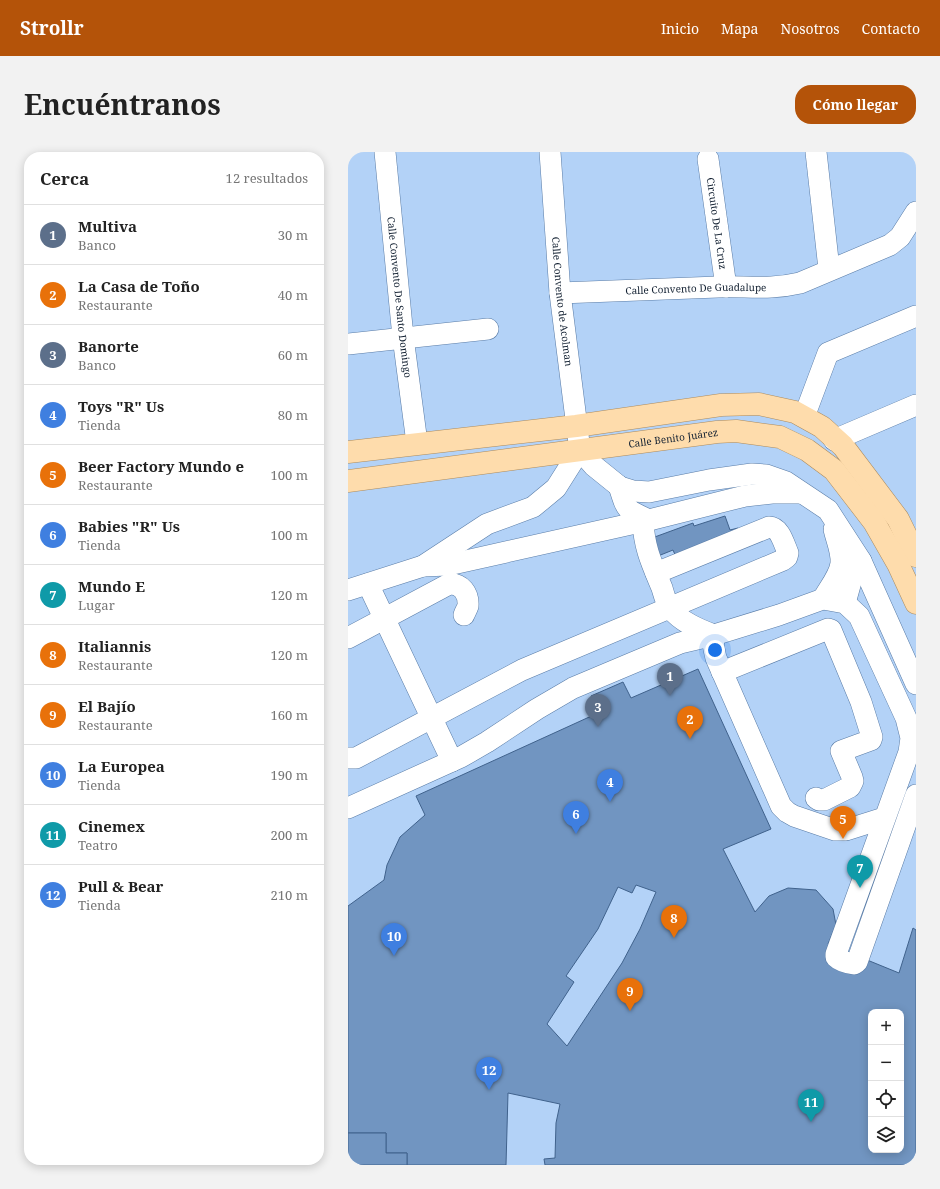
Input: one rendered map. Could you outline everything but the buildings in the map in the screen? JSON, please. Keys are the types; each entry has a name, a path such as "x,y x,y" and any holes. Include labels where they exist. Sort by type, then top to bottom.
{"main road":[{"path":"348,452 576,426 722,405 759,404 795,412 822,427 834,440 843,446 898,519 916,556"},
{"name":"Calle Benito Juárez","path":"348,481 717,432 750,433 780,437 808,450 834,470 874,522 898,564 916,603"}],"street":[{"name":"Calle Convento De Santo Domingo","path":"385,152 403,337 417,443"},
{"name":"Calle Convento de Acolman","path":"550,152 560,293 580,450"},
{"path":"816,152 829,269"},
{"name":"Circuito De La Cruz","path":"708,159 726,287"},
{"name":"Calle Convento De Guadalupe","path":"560,293 726,287 784,287 800,282 894,242 900,238 916,212"},
{"path":"804,417 828,353 916,316"},
{"path":"348,344 488,328"},
{"path":"834,440 916,405"},
{"path":"348,590 423,566 487,524 533,507 556,488 580,450 594,466 619,486 633,491 649,492 709,480 752,474 766,475 786,482 828,510 862,562 916,684"},
{"path":"619,486 626,507 630,512 646,521"},
{"path":"423,566 448,565 646,521 745,496 772,493 803,493"},
{"path":"823,599 839,570 841,563 841,555 828,510"},
{"path":"646,521 643,537 646,549 670,607 681,618 697,628 714,635"},
{"path":"348,758 356,758 522,670 783,560 788,553 777,530 773,527 769,527 656,573"},
{"path":"845,603 852,578 862,562"},
{"path":"368,584 383,619 452,761"},
{"path":"348,638 449,584 455,584 463,588 467,597 468,606 464,615"},
{"path":"348,808 452,761 487,742 537,708 573,688 680,642 714,635 779,615 823,599 845,603 859,616 906,718 911,738 909,752 836,954 838,959 851,964 857,962 916,795"},
{"path":"722,672 830,629 861,702 872,739 841,751 852,777 852,784 848,789 824,800 816,798"},
{"path":"714,635 713,646 716,658 781,806 794,816 835,830 846,830 884,818"},
{"path":"861,702 893,688"}],"place":[{"name":"Multiva","path":"670,696"},
{"name":"Banorte","path":"598,727"},
{"name":"La Casa de Toño","path":"690,739"},
{"name":"Toys \"R\" Us","path":"610,802"},
{"name":"Babies \"R\" Us","path":"576,834"},
{"name":"Beer Factory Mundo e","path":"843,839"},
{"name":"Mundo E","path":"860,888"},
{"name":"Italiannis","path":"674,938"},
{"name":"La Europea","path":"394,956"},
{"name":"El Bajío","path":"630,1011"},
{"name":"Pull & Bear","path":"489,1090"},
{"name":"Cinemex","path":"811,1122"}]}
